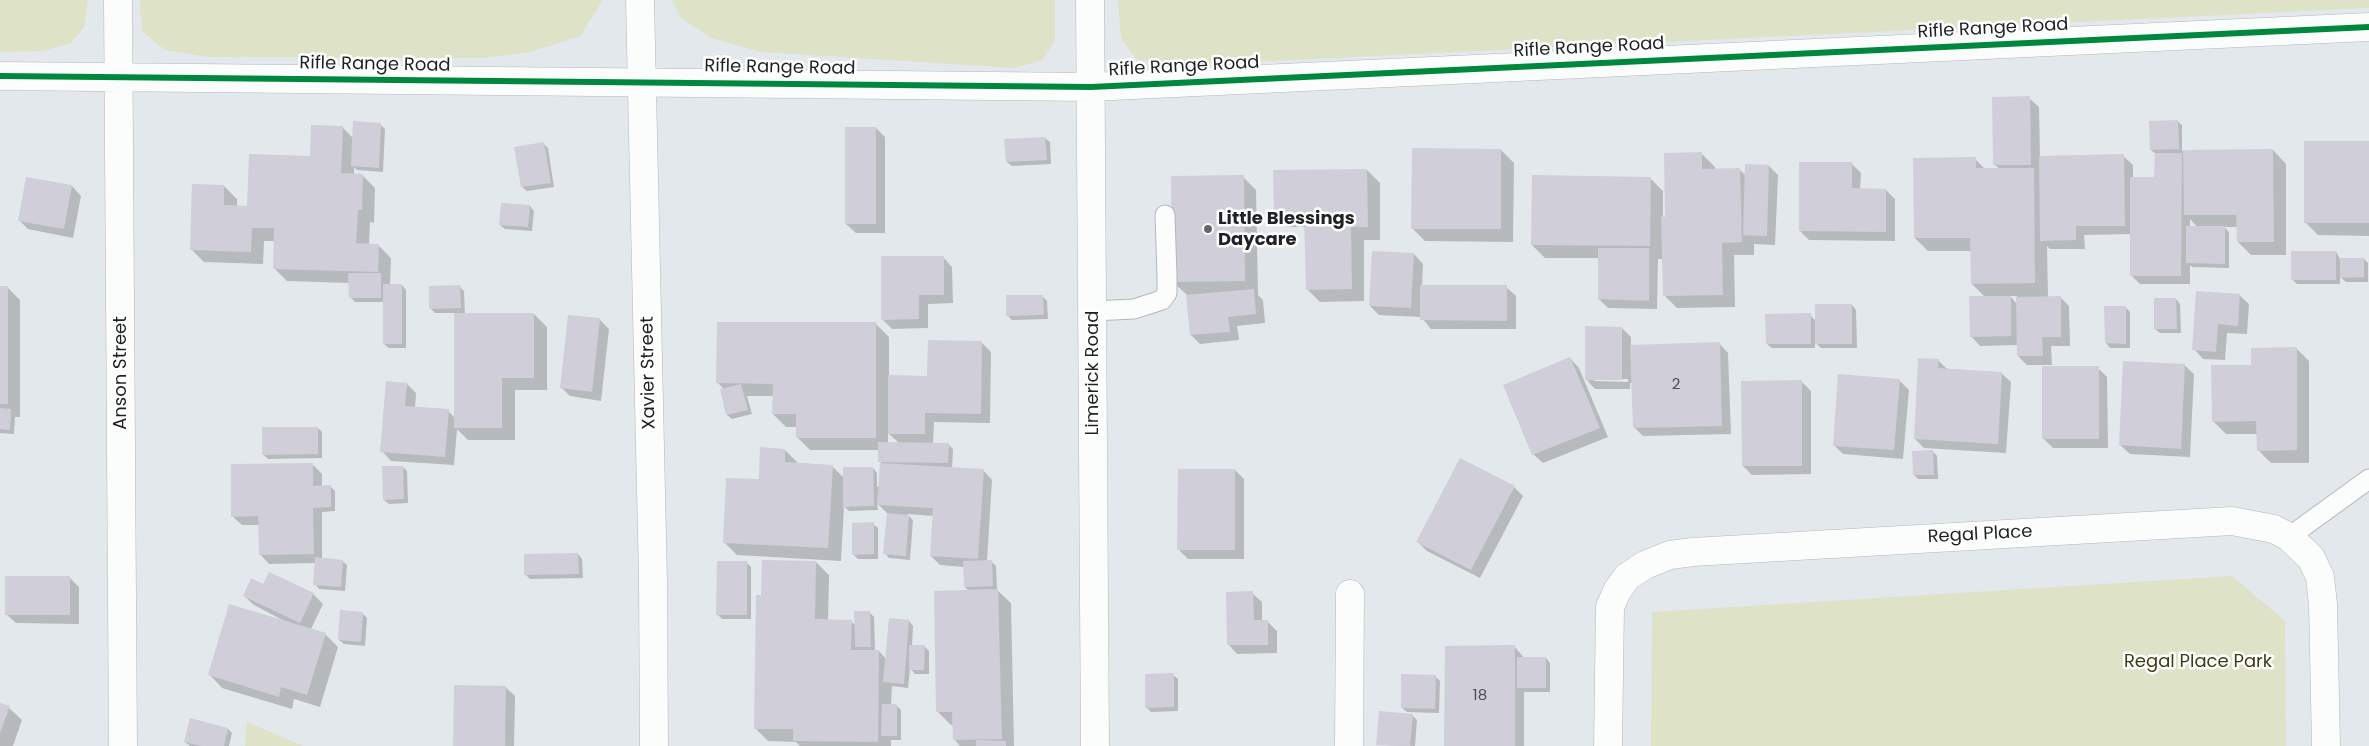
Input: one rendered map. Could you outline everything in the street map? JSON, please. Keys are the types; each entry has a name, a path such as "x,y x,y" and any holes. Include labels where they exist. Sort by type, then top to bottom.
{"street":[{"name":"Anson Street","path":"118,0 123,746"},
{"name":"Xavier Street","path":"640,0 654,581 654,746"},
{"name":"Limerick Road","path":"1090,0 1095,746"},
{"name":"Rifle Range Road","path":"0,76 1091,87 2369,27"},
{"name":"Regal Place","path":"1608,746 1610,607 1617,591 1628,577 1645,565 1670,555 1693,552 2232,521 2274,529 2289,537 2310,558 2320,577 2323,604 2326,746"},
{"path":"1349,746 1350,594"}],"lane":[{"path":"1093,311 1134,309 1162,300 1167,293 1165,215"},
{"path":"2289,537 2369,479"}],"green space":[{"path":"0,0 88,0 84,27 71,43 43,51 0,52"},
{"path":"140,0 603,0 580,36 530,52 484,58 208,57 165,50 142,31"},
{"path":"672,0 1055,0 1055,41 1042,60 1015,68 761,52 712,38 682,19"},
{"path":"1118,0 2369,0 2369,8 1166,66 1136,59 1121,38"},
{"name":"Regal Place Park","path":"2232,576 2285,621 2286,746 1651,746 1652,612"},
{"path":"247,722 303,746 245,746"}],"building":[{"path":"2030,96 2031,165 1993,165 1992,97"},
{"path":"2178,120 2179,149 2150,150 2149,121"},
{"path":"353,121 381,123 379,168 351,166"},
{"path":"311,125 343,126 341,173 363,174 362,210 358,210 356,243 379,244 378,272 273,269 274,228 252,228 251,252 190,250 192,184 224,185 224,205 247,206 249,154 310,156"},
{"path":"845,127 876,127 876,224 845,224"},
{"path":"1045,137 1047,160 1006,162 1004,139"},
{"path":"2304,141 2369,141 2369,223 2304,223"},
{"path":"544,142 551,183 521,187 514,147"},
{"path":"1412,148 1501,149 1501,229 1411,229"},
{"path":"2273,149 2274,242 2237,242 2236,215 2184,215 2183,150"},
{"path":"1702,152 1702,169 1740,168 1742,242 1722,243 1723,295 1663,296 1661,216 1665,217 1664,153"},
{"path":"2155,153 2182,153 2181,276 2130,276 2130,177 2154,177"},
{"path":"2124,154 2125,226 2076,226 2076,240 2040,241 2039,156"},
{"path":"1976,157 1976,168 2034,168 2035,283 1971,284 1970,238 1914,238 1913,158"},
{"path":"1799,162 1852,162 1852,188 1886,189 1886,232 1799,231"},
{"path":"1745,164 1769,165 1767,236 1743,235"},
{"path":"1367,169 1368,227 1351,227 1352,289 1306,290 1304,214 1274,214 1273,170"},
{"name":"Little Blessings Daycare","path":"1244,175 1245,281 1172,282 1171,176"},
{"path":"1532,175 1651,177 1650,246 1531,245"},
{"path":"26,177 72,185 64,229 18,221"},
{"path":"501,203 530,205 528,227 499,225"},
{"path":"2186,226 2225,226 2225,264 2186,263"},
{"path":"1598,248 1649,248 1649,301 1598,299"},
{"path":"1372,251 1414,253 1411,308 1369,306"},
{"path":"2291,251 2336,251 2336,280 2291,280"},
{"path":"881,256 944,256 944,295 919,295 919,319 881,320"},
{"path":"2340,258 2364,258 2364,277 2340,278"},
{"path":"348,273 381,273 381,298 349,298"},
{"path":"383,284 402,284 402,344 383,344"},
{"path":"460,285 461,308 429,309 429,286"},
{"path":"1420,285 1507,285 1507,321 1420,320"},
{"path":"0,286 8,286 8,404 0,404"},
{"path":"1254,289 1256,314 1228,317 1230,332 1190,335 1186,295"},
{"path":"2196,291 2240,294 2238,326 2218,324 2216,352 2192,350"},
{"path":"1006,295 1043,295 1044,315 1006,316"},
{"path":"1969,296 2011,296 2011,336 1970,337"},
{"path":"2061,296 2061,337 2042,337 2043,356 2017,356 2016,297"},
{"path":"2154,298 2176,298 2177,329 2154,329"},
{"path":"1815,304 1852,304 1852,344 1815,344"},
{"path":"2104,306 2126,306 2126,344 2105,343"},
{"path":"454,313 534,313 534,378 502,378 502,428 454,428"},
{"path":"1811,313 1811,344 1766,344 1765,314"},
{"path":"568,315 600,318 592,392 560,388"},
{"path":"717,322 876,322 876,438 796,438 796,414 772,414 773,384 716,383"},
{"path":"1585,326 1622,327 1622,380 1585,380"},
{"path":"928,340 982,341 981,414 925,413 925,434 888,434 888,375 927,376"},
{"path":"1720,342 1722,426 1633,428 1630,345"},
{"path":"2297,347 2297,450 2257,451 2256,421 2212,422 2211,365 2251,365 2251,348"},
{"path":"1570,357 1600,428 1532,455 1503,385"},
{"path":"1918,358 1939,359 1938,368 2002,372 1998,444 1914,439"},
{"path":"2123,361 2185,364 2181,449 2119,445"},
{"path":"2042,366 2099,366 2099,439 2042,439"},
{"path":"1838,374 1900,379 1894,450 1833,446"},
{"path":"1802,380 1802,466 1742,466 1741,381"},
{"path":"386,381 407,383 405,406 449,409 445,457 380,452"},
{"path":"741,384 748,410 726,415 720,389"},
{"path":"0,408 11,409 10,430 0,429"},
{"path":"262,427 318,427 318,454 262,455"},
{"path":"878,442 949,443 948,463 878,462"},
{"path":"760,447 785,449 785,462 833,465 828,548 723,543 726,478 759,479"},
{"path":"1933,450 1934,475 1913,475 1912,451"},
{"path":"1460,458 1515,486 1471,570 1416,542"},
{"path":"313,463 313,486 331,485 331,507 313,508 314,554 259,555 258,516 231,517 231,464"},
{"path":"880,463 984,469 978,559 930,556 933,508 877,505"},
{"path":"382,466 403,466 404,499 383,500"},
{"path":"843,467 873,467 874,506 843,507"},
{"path":"1178,469 1235,469 1235,550 1177,550"},
{"path":"887,513 909,515 906,556 883,554"},
{"path":"874,522 874,554 852,555 852,523"},
{"path":"578,553 579,574 524,575 524,554"},
{"path":"315,557 343,560 341,587 313,585"},
{"path":"762,560 816,561 815,619 852,620 851,650 879,650 878,742 793,741 793,729 754,729 756,595 761,595"},
{"path":"992,560 993,586 964,587 963,561"},
{"path":"717,561 747,561 747,615 716,615"},
{"path":"269,572 314,593 300,623 243,596 251,578 263,584"},
{"path":"5,576 70,576 70,615 5,615"},
{"path":"998,589 1002,739 953,740 952,712 936,712 934,591"},
{"path":"1253,591 1254,620 1268,620 1268,645 1227,645 1226,592"},
{"path":"229,604 326,633 307,695 281,687 279,697 208,675"},
{"path":"340,610 363,612 361,642 338,640"},
{"path":"854,611 870,611 871,647 855,647"},
{"path":"889,618 909,620 904,684 883,682"},
{"path":"909,645 925,645 924,670 909,670"},
{"path":"1515,645 1515,746 1444,746 1445,646"},
{"path":"1517,657 1546,657 1546,688 1517,688"},
{"path":"1174,673 1174,707 1145,708 1145,674"},
{"path":"1401,674 1436,675 1435,709 1401,708"},
{"path":"454,685 506,686 505,746 453,746"},
{"path":"0,703 10,706 0,733"},
{"path":"882,704 897,704 897,736 881,736"},
{"path":"1379,711 1413,714 1410,746 1376,745"},
{"path":"190,718 228,728 224,746 201,746 184,742"},
{"path":"976,740 1006,741 1006,746 976,746"}],"cycle path":[{"path":"0,76 1091,87 2369,27"}],"place":[{"name":"Little Blessings Daycare","path":"1208,229"}]}
